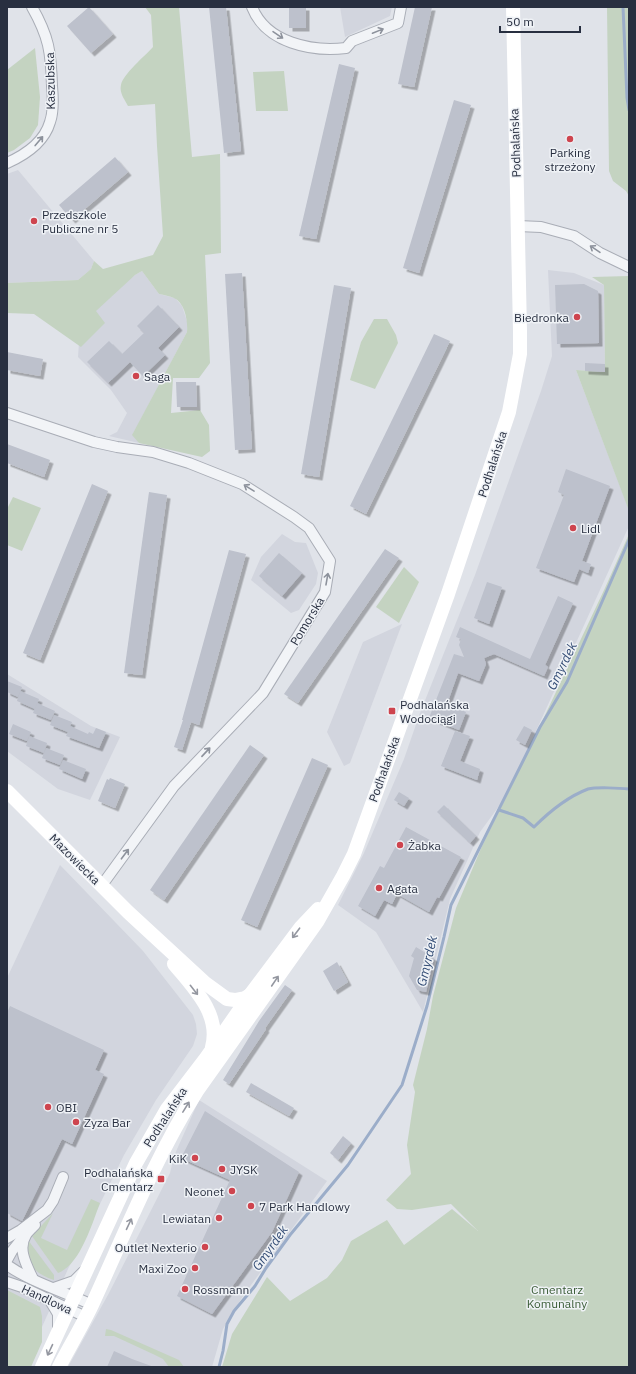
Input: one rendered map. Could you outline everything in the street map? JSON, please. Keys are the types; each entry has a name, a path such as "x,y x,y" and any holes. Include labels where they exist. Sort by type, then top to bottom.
{"street":[{"name":"Kaszubska","path":"7,163 30,151 42,137 50,123 53,98 49,48 46,34 32,7"},
{"path":"252,7 262,24 293,44 311,48 335,50 346,48 352,41 398,23 401,7"},
{"name":"Podhalańska","path":"42,1367 58,1333 101,1285 161,1153 180,1116 317,922 354,854 448,594 509,412 520,354 513,7"},
{"path":"518,226 541,227 574,236 600,253 629,267"},
{"name":"Pomorska","path":"7,413 94,442 153,452 182,461 242,484 309,528 330,561 325,592 263,693 174,786 102,885"},
{"name":"Mazowiecka","path":"8,794 180,961 227,999"},
{"name":"Podhalańska","path":"59,1367 68,1349 80,1307 89,1266 136,1163 153,1133 167,1110 301,926 332,895"},
{"name":"Mazowiecka","path":"144,927 207,1005 220,1015 233,1018"},
{"path":"234,1038 236,1025 227,999 235,1000 245,998 250,995"},
{"name":"Mazowiecka","path":"207,1005 214,1034 212,1050"},
{"path":"233,1018 244,1018 252,1013"},
{"path":"7,1260 12,1251 47,1210 63,1177"},
{"path":"7,1238 21,1230 47,1210"},
{"name":"Handlowa","path":"26,1234 22,1244 24,1261 33,1279"},
{"name":"Handlowa","path":"7,1265 14,1270 54,1288 80,1307"},
{"path":"54,1288 74,1281 89,1266"},
{"name":"Handlowa","path":"7,1282 49,1299 80,1307"},
{"path":"49,1299 58,1314 58,1333"}],"shaded area":[{"path":"340,7 392,7 390,16 345,37"},
{"name":"Przedszkole Publiczne nr 5","path":"18,170 94,261 91,269 78,280 7,283 7,174"},
{"path":"548,270 574,273 604,285 605,372 576,370 629,510 629,526 517,773 505,798 480,832 450,899 423,1012 376,932 338,905 364,853 404,759 420,713 475,575 541,391 552,356"},
{"path":"142,271 159,294 175,298 182,306 188,324 187,332 133,434 139,443 109,436 117,432 127,413 111,390 78,357 79,342 91,310"},
{"path":"282,534 295,542 306,543 318,573 316,584 299,610 291,613 251,580 261,557"},
{"path":"402,624 350,763 344,766 327,732 363,642"},
{"path":"7,674 91,726 120,737 90,800 58,789 7,751"},
{"path":"60,865 143,951 193,1015 197,1034 193,1046 156,1100 124,1155 68,1269 24,1367 7,1367 7,978"},
{"path":"199,1100 327,1181 243,1296 223,1329 212,1367 68,1367 109,1293 170,1173 174,1156"}],"green space":[{"path":"145,7 179,7 192,157 220,154 221,253 205,255 210,363 199,378 173,378 171,413 200,410 209,425 210,451 202,457 139,443 132,435 187,332 185,313 181,304 174,298 159,294 142,271 135,275 96,311 105,323 81,347 34,314 7,313 7,283 78,280 91,269 94,261 103,269 153,255 163,236 155,104 128,106 121,91 121,85 126,76 153,47 151,15"},
{"path":"607,7 629,7 629,196 626,191 613,181 609,171"},
{"path":"35,48 40,97 38,125 30,138 14,150 7,153 7,70"},
{"path":"284,71 288,111 256,111 253,72"},
{"path":"629,276 629,511 576,370 605,372 604,285 592,277"},
{"path":"374,319 387,319 396,335 398,343 375,389 350,380 361,342"},
{"path":"13,497 41,508 22,551 7,545 7,509"},
{"name":"Cmentarz Komunalny","path":"629,534 629,1367 222,1367 232,1334 267,1277 290,1301 327,1278 342,1260 351,1241 387,1220 404,1245 452,1209 478,1231 451,1204 412,1210 397,1209 386,1200 411,1174 407,1145 415,1092 413,1085 427,1029 433,996 456,908 482,846 605,588"},
{"path":"404,567 419,582 399,623 376,607"},
{"path":"91,1199 100,1203 89,1232 73,1262 66,1269 58,1273 32,1236 53,1213 41,1238 67,1250"},
{"path":"28,1240 54,1275 54,1280 41,1274 32,1266 28,1255"},
{"path":"7,1290 40,1307 42,1316 42,1342 31,1367 7,1367"},
{"path":"106,1329 179,1360 184,1367 169,1367 163,1359 155,1355 114,1336 105,1336"}],"building":[{"path":"89,7 113,34 91,53 67,26"},
{"path":"209,7 226,7 241,151 224,153"},
{"path":"289,7 306,7 306,28 289,28"},
{"path":"415,7 432,7 414,87 398,84"},
{"path":"339,64 355,68 316,239 299,236"},
{"path":"454,100 471,105 419,273 403,268"},
{"path":"115,157 128,172 72,220 59,205"},
{"path":"242,273 252,449 235,450 225,274"},
{"name":"Biedronka","path":"584,284 598,291 599,343 557,344 555,285"},
{"path":"334,285 351,288 319,477 301,474"},
{"path":"158,305 179,327 158,348 165,355 143,376 130,362 108,383 87,362 109,341 122,354 144,333 137,326"},
{"path":"434,334 450,341 366,514 350,506"},
{"path":"7,352 43,359 40,376 7,370"},
{"path":"585,363 605,364 605,372 585,371"},
{"path":"176,382 196,382 197,407 177,407"},
{"path":"7,444 50,460 44,477 7,463"},
{"name":"Lidl","path":"566,469 610,486 582,561 591,564 588,573 579,569 574,582 536,568 564,495 558,492"},
{"path":"92,484 108,491 40,660 23,653"},
{"path":"149,492 167,495 142,675 124,673"},
{"path":"385,549 399,558 298,703 284,694"},
{"path":"229,550 246,554 199,725 191,722 182,750 174,747 183,720"},
{"path":"279,553 302,573 282,596 259,576"},
{"path":"487,582 502,587 489,624 474,618"},
{"path":"558,596 573,603 545,665 548,667 544,676 494,654 484,658 486,664 479,681 458,673 447,704 466,712 459,730 429,718 454,654 464,657 459,645 461,639 456,637 460,627 530,659"},
{"path":"7,681 22,687 18,697 7,692"},
{"path":"20,691 39,699 35,709 17,701"},
{"path":"37,703 55,711 51,720 33,713"},
{"path":"54,715 72,722 70,726 88,734 89,732 93,734 96,728 106,732 99,748 66,736 68,732 50,725"},
{"path":"13,724 31,732 27,741 9,734"},
{"path":"524,726 532,730 525,745 516,740"},
{"path":"455,731 470,736 460,761 480,769 477,780 441,766"},
{"path":"29,736 47,743 44,753 26,746"},
{"path":"250,745 264,755 164,900 150,890"},
{"path":"46,748 64,755 60,765 42,758"},
{"path":"312,758 328,765 257,927 241,920"},
{"path":"63,760 86,769 82,779 59,769"},
{"path":"110,778 125,784 115,808 98,801 107,779 109,780"},
{"path":"399,792 409,798 404,806 394,800"},
{"path":"444,805 476,836 470,843 437,812"},
{"path":"406,827 461,857 439,898 437,897 429,912 397,894 392,904 384,900 375,916 358,906 380,866 384,868"},
{"path":"416,947 434,958 426,992 417,990 409,976 414,958 411,956"},
{"path":"337,962 348,982 334,991 323,971"},
{"path":"285,985 292,990 265,1028 266,1029 229,1084 223,1080 259,1021"},
{"name":"OBI","path":"10,1006 104,1050 95,1070 104,1074 72,1144 62,1139 22,1221 7,1213 7,1013"},
{"path":"251,1083 294,1108 289,1116 246,1092"},
{"name":"7 Park Handlowy","path":"205,1111 299,1172 272,1232 212,1314 177,1296 230,1180 181,1158"},
{"path":"343,1136 351,1143 338,1160 330,1153"},
{"path":"114,1351 132,1359 154,1367 107,1367"}],"waterway":[{"name":"Gmyrdek","path":"623,7 627,98 629,110"},
{"name":"Gmyrdek","path":"219,1367 227,1324 234,1311 255,1286 290,1235 348,1165 402,1085 427,1006 451,905 540,727 567,682 629,540"},
{"path":"499,810 523,818 534,827 559,805 580,792 592,788 629,789"}],"place":[{"name":"Parking strzeżony","path":"570,139"},
{"name":"Przedszkole Publiczne nr 5","path":"34,221"},
{"name":"Biedronka","path":"577,317"},
{"name":"Saga","path":"136,376"},
{"name":"Lidl","path":"573,528"},
{"name":"Podhalańska Wodociągi","path":"392,711"},
{"name":"Żabka","path":"400,845"},
{"name":"Agata","path":"379,888"},
{"name":"OBI","path":"48,1107"},
{"name":"Zyza Bar","path":"76,1122"},
{"name":"KiK","path":"195,1158"},
{"name":"JYSK","path":"222,1169"},
{"name":"Podhalańska Cmentarz","path":"161,1179"},
{"name":"Neonet","path":"232,1191"},
{"name":"7 Park Handlowy","path":"251,1206"},
{"name":"Lewiatan","path":"219,1218"},
{"name":"Outlet Nexterio","path":"205,1247"},
{"name":"Maxi Zoo","path":"195,1268"},
{"name":"Rossmann","path":"185,1289"}]}
